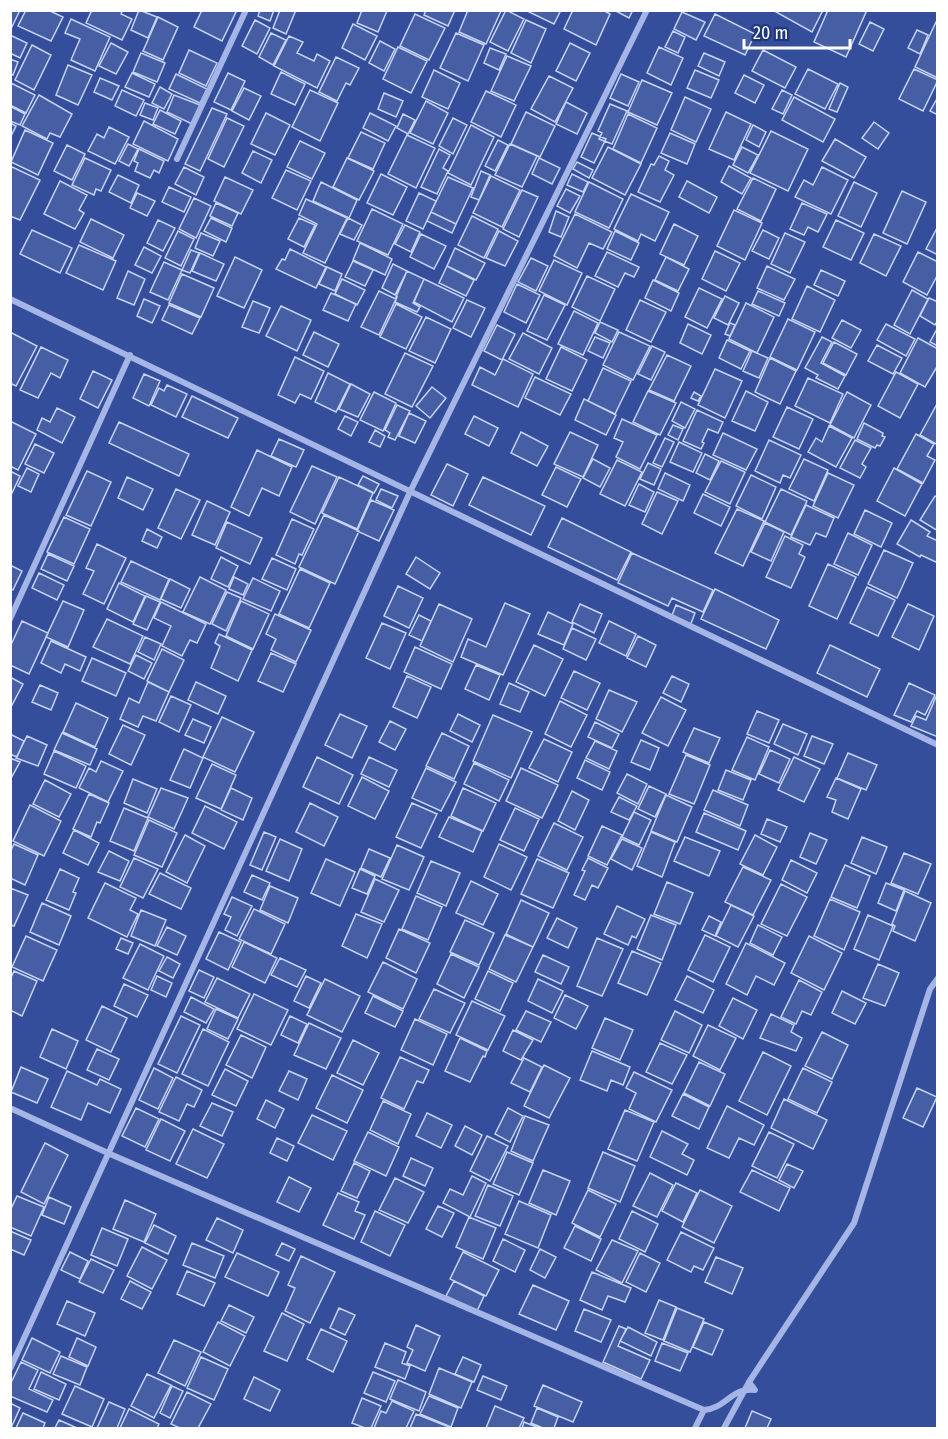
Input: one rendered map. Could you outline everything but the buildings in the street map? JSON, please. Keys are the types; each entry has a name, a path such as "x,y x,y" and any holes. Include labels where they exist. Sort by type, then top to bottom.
{"street":[{"path":"177,159 246,10"},
{"path":"10,1370 410,492 646,10"},
{"path":"10,299 938,745"},
{"path":"10,619 130,355"},
{"path":"724,1428 749,1382 854,1223 930,989 938,978"},
{"path":"10,1108 110,1154 704,1410 720,1406 732,1395 745,1389 755,1390 749,1382"},
{"path":"695,1428 704,1410"}],"shaded area":[{"path":"11,11 937,11 937,1428 11,1428"}]}
